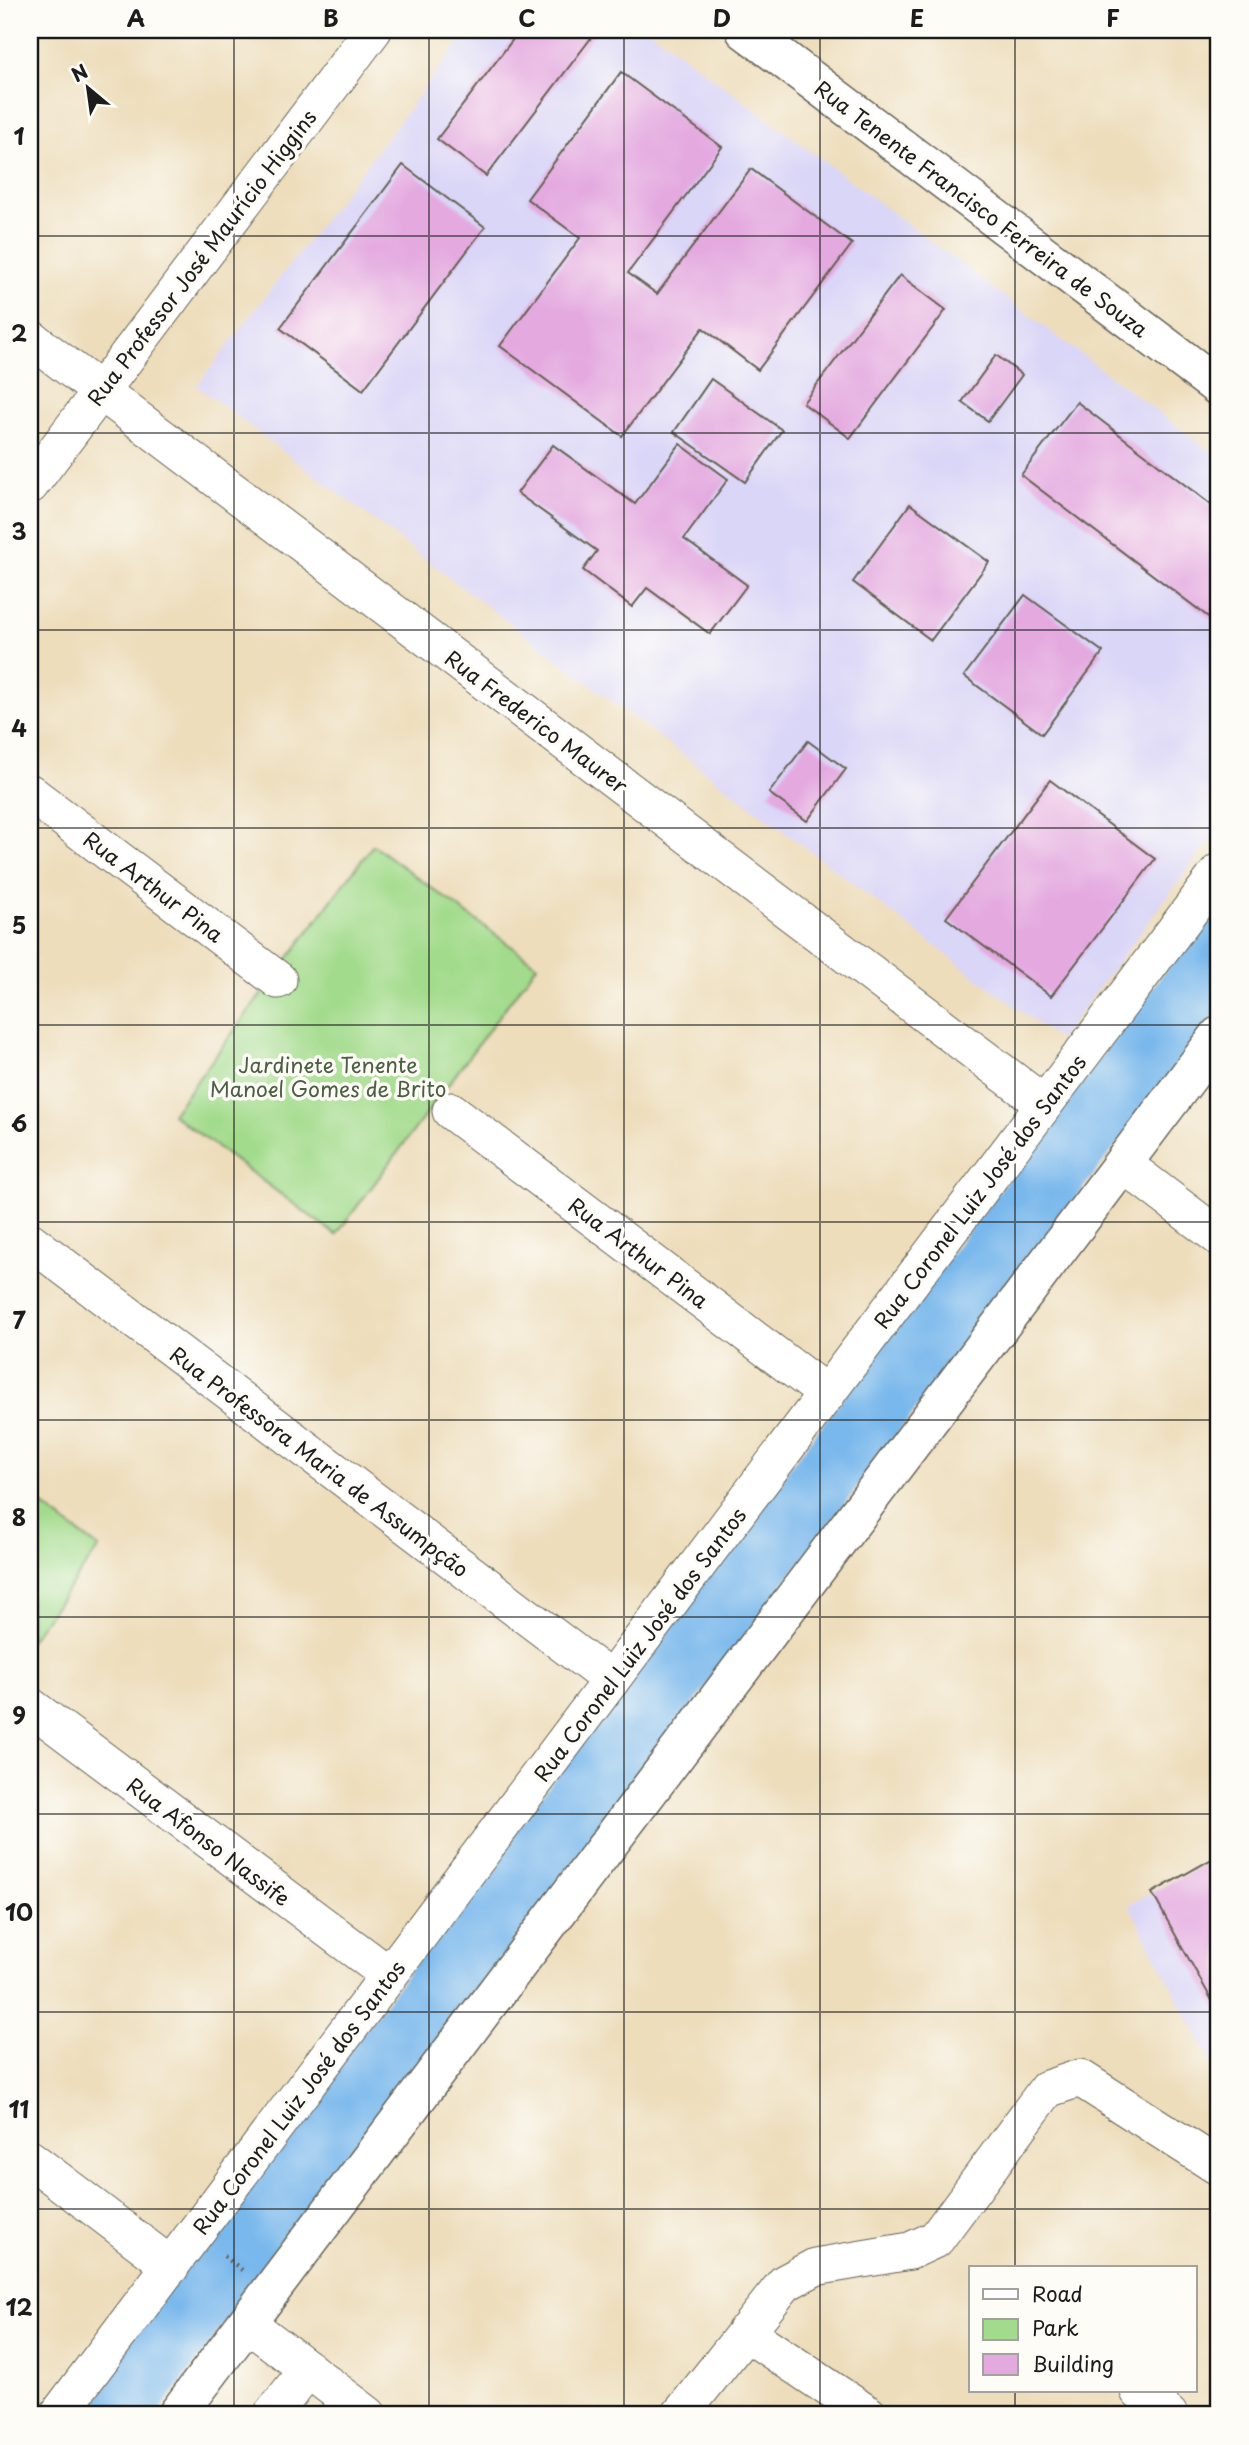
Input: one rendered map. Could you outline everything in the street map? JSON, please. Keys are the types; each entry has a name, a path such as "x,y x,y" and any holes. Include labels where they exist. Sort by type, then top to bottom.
{"main road":[{"name":"Rua Tenente Francisco Ferreira de Souza","path":"745,30 1219,387"},
{"path":"177,2415 1219,1036"}],"street":[{"name":"Rua Professor José Maurício Higgins","path":"30,485 373,30"},
{"name":"Rua Frederico Maurer","path":"30,338 1044,1104"},
{"name":"Rua Arthur Pina","path":"30,793 278,980"},
{"name":"Rua Coronel Luiz José dos Santos","path":"58,2415 1219,872"},
{"name":"Rua Arthur Pina","path":"451,1111 827,1394"},
{"path":"1123,1164 1219,1237"},
{"name":"Rua Professora Maria de Assumpção","path":"30,1241 611,1680"},
{"name":"Rua Afonso Nassife","path":"30,1706 389,1975"},
{"path":"680,2415 785,2283 815,2267 909,2251 936,2239 1047,2089 1080,2078 1219,2167"},
{"path":"30,2159 171,2266"},
{"path":"247,2323 368,2415"},
{"path":"746,2332 869,2415"},
{"path":"272,2415 308,2369"},
{"path":"1140,2392 1169,2415"}],"path":[{"path":"194,2234 271,2291"}],"shaded area":[{"path":"469,30 649,30 1219,458 1219,828 1059,1040 197,386"},
{"path":"1219,1855 1219,2076 1129,1905"}],"green space":[{"name":"Jardinete Tenente Manoel Gomes de Brito","path":"373,845 537,965 336,1235 172,1114"},
{"path":"30,1496 99,1548 30,1640"}],"building":[{"path":"520,30 588,30 594,34 486,176 437,139"},
{"path":"621,72 722,147 628,273 657,294 751,169 852,244 758,370 703,328 622,436 500,346 580,238 527,199"},
{"path":"403,165 485,227 363,390 280,328"},
{"path":"900,275 946,310 850,438 803,403"},
{"path":"996,355 1022,375 988,421 962,402"},
{"path":"711,379 782,430 745,482 674,432"},
{"path":"1077,402 1219,511 1219,617 1215,622 1021,475"},
{"path":"680,444 728,479 684,539 747,585 710,634 647,588 632,607 583,570 597,551 517,493 553,445 635,504"},
{"path":"910,504 989,562 931,640 853,582"},
{"path":"1025,595 1103,652 1042,734 964,676"},
{"path":"808,741 846,769 807,821 769,793"},
{"path":"1050,780 1155,859 1051,996 946,918"},
{"path":"1219,1855 1219,2013 1152,1893"}],"waterway":[{"path":"115,2415 1219,954"}]}
